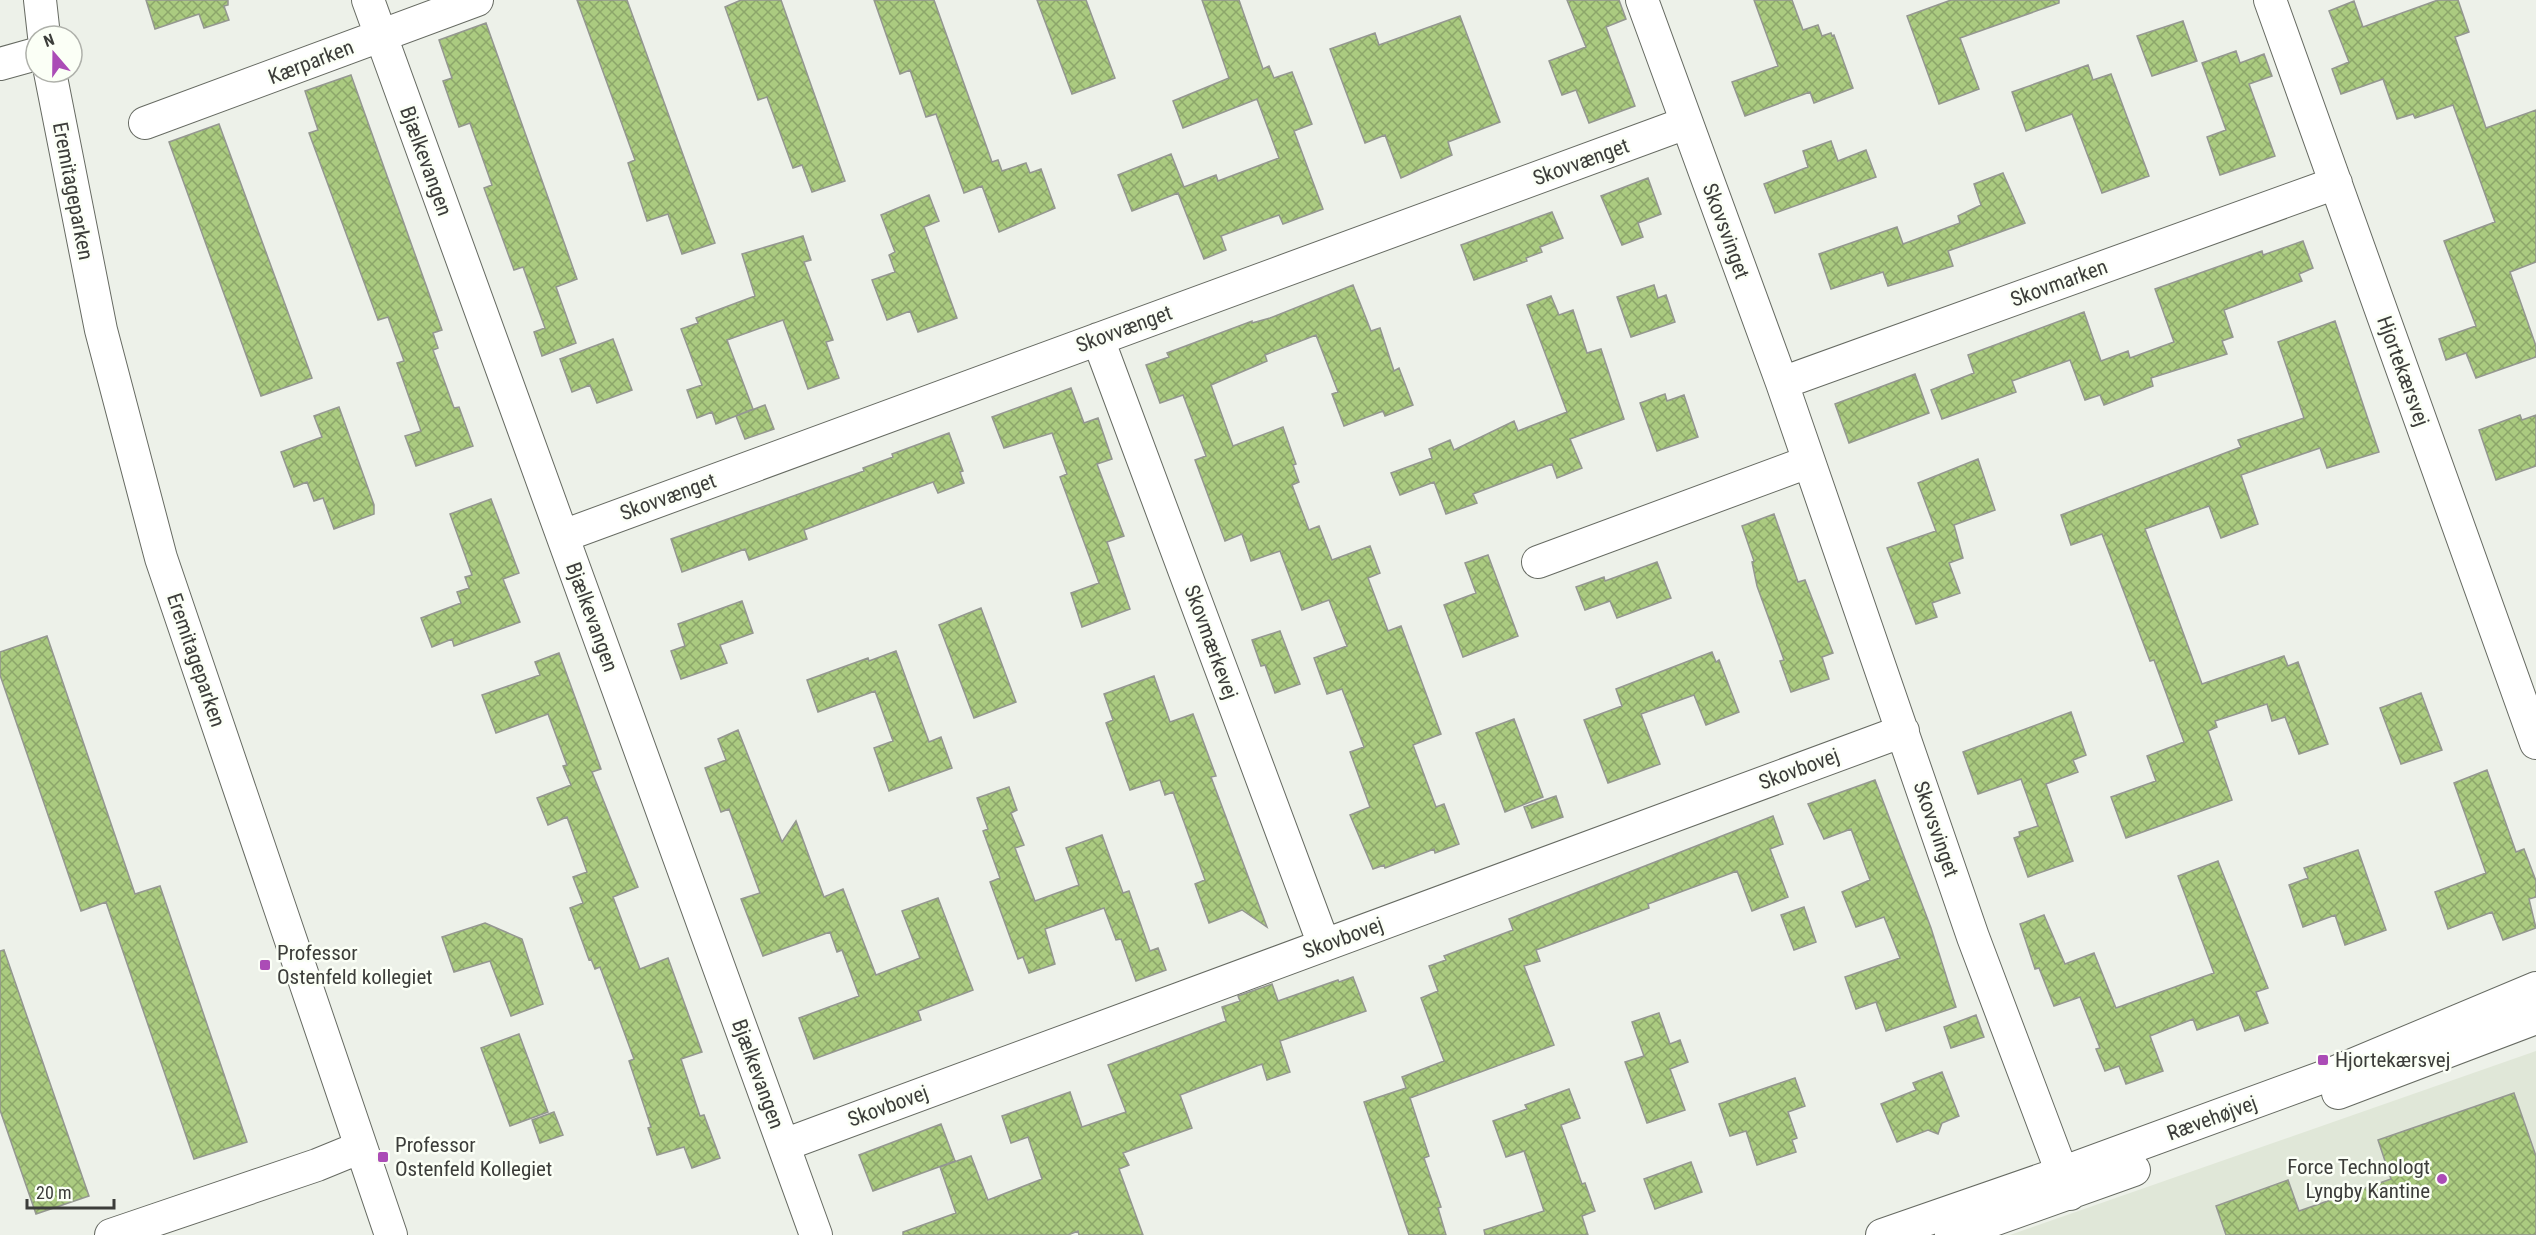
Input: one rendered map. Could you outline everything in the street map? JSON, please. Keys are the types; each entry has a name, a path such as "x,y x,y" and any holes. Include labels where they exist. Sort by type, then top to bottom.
{"street":[{"path":"40,0 43,24"},
{"name":"Bjælkevangen","path":"368,0 816,1235"},
{"name":"Kærparken","path":"145,123 477,0"},
{"name":"Skovsvinget","path":"1642,0 1782,383 1973,937 2066,1184"},
{"name":"Hjortekærsvej","path":"2270,0 2536,743"},
{"path":"0,63 24,57"},
{"name":"Eremitageparken","path":"52,84 101,330 161,558 391,1235"},
{"name":"Skovvænget","path":"563,536 1686,123"},
{"name":"Skovmarken","path":"1782,383 2336,183"},
{"name":"Skovmærkevej","path":"1098,339 1324,945"},
{"path":"1538,562 1808,462"},
{"name":"Skovbovej","path":"784,1144 1903,731"},
{"name":"Rævehøjvej","path":"1951,1235 2066,1184 2536,988"},
{"name":"Rævehøjvej","path":"1882,1235 2066,1184 2536,1018"},
{"path":"111,1235 317,1165 361,1147"}],"shaded area":[{"path":"2536,1051 2536,1235 2010,1235"}],"building":[{"path":"146,0 228,0 228,5 224,6 229,20 204,28 199,14 155,29"},
{"path":"577,0 627,0 715,243 682,254 668,214 647,221 628,163 635,160"},
{"path":"741,0 781,0 845,181 812,192 802,165 793,168 767,97 758,100 725,7"},
{"path":"874,0 934,0 992,162 998,160 1002,171 1026,163 1030,173 1041,169 1055,208 999,232 982,186 964,193 936,114 926,117 910,70 900,74"},
{"path":"1037,0 1086,0 1115,78 1072,94"},
{"path":"1202,0 1239,0 1263,69 1269,66 1274,78 1292,72 1312,124 1294,131 1323,209 1283,224 1279,215 1221,236 1226,250 1204,259 1178,193 1132,211 1118,175 1171,154 1184,187 1216,175 1218,181 1279,158 1257,99 1183,128 1173,101 1229,78"},
{"path":"1567,0 1619,0 1626,19 1606,27 1635,106 1589,123 1576,90 1562,95 1549,61 1586,47"},
{"path":"1754,0 1792,0 1803,30 1818,25 1822,36 1831,33 1832,36 1834,35 1853,88 1814,103 1810,92 1745,116 1732,82 1778,66"},
{"path":"1951,0 2059,0 2059,3 1960,38 1979,89 1939,104 1907,16"},
{"path":"2438,0 2458,0 2469,32 2455,37 2486,128 2536,110 2536,262 2510,272 2536,346 2536,357 2476,378 2466,353 2446,360 2439,339 2476,326 2444,241 2495,222 2453,105 2415,118 2413,114 2397,119 2383,79 2341,94 2332,69 2349,62 2329,11 2354,1 2363,27"},
{"path":"1460,16 1500,122 1448,142 1452,155 1401,178 1385,135 1365,143 1330,49 1375,33 1379,45"},
{"path":"2183,21 2197,61 2152,76 2137,36"},
{"path":"486,23 577,279 556,287 576,343 542,356 534,332 545,328 523,267 514,270 484,188 492,185 470,123 459,127 443,81 452,78 439,40"},
{"path":"2236,51 2240,63 2264,54 2272,76 2249,84 2275,156 2220,175 2207,137 2226,130 2202,63"},
{"path":"2088,65 2093,80 2111,74 2149,176 2102,193 2072,114 2026,131 2012,92"},
{"path":"351,75 442,330 433,333 438,348 433,350 454,408 459,407 473,446 416,466 405,436 421,431 397,363 404,361 388,317 378,320 309,133 318,130 305,91"},
{"path":"219,124 312,378 261,396 169,142"},
{"path":"1831,141 1838,161 1866,150 1876,177 1775,213 1764,184 1808,167 1803,151"},
{"path":"2003,173 2025,223 1948,251 1953,266 1888,286 1883,272 1831,289 1819,254 1897,227 1903,244 1960,223 1958,216 1981,205 1974,184"},
{"path":"1648,178 1661,214 1638,223 1643,237 1622,245 1601,196"},
{"path":"929,195 939,221 924,227 957,318 918,332 910,311 887,320 872,280 895,272 889,255 895,252 881,215"},
{"path":"1552,212 1563,238 1540,247 1542,252 1526,258 1527,261 1474,280 1461,245"},
{"path":"803,236 811,260 804,262 833,340 826,342 839,378 808,389 783,320 727,340 753,409 716,424 712,412 697,418 687,390 702,385 681,329 698,323 696,318 755,296 742,254"},
{"path":"2303,241 2313,268 2299,274 2302,281 2224,310 2233,337 2222,341 2227,354 2151,378 2153,386 2104,405 2100,395 2085,400 2070,360 2012,381 2016,392 1942,419 1931,390 1974,373 1968,355 2084,312 2101,361 2128,351 2130,358 2174,342 2155,289 2262,251 2263,255"},
{"path":"1353,285 1371,331 1380,328 1394,371 1399,368 1413,405 1385,416 1383,411 1344,426 1332,394 1338,392 1316,335 1265,355 1267,361 1211,385 1233,446 1283,427 1296,464 1293,465 1299,482 1292,485 1309,530 1319,526 1332,560 1370,546 1380,573 1368,578 1388,631 1401,626 1441,734 1413,745 1436,807 1444,804 1459,844 1435,853 1434,849 1385,868 1384,865 1373,869 1350,815 1370,807 1350,752 1364,747 1342,689 1327,694 1314,658 1347,646 1329,600 1302,610 1280,551 1251,561 1242,534 1225,541 1195,460 1206,456 1183,395 1160,403 1146,365 1169,357 1167,353 1252,321 1252,323 1270,318"},
{"path":"1654,285 1658,298 1666,295 1675,322 1631,337 1617,297"},
{"path":"1551,296 1559,315 1573,310 1587,353 1601,349 1624,419 1570,439 1582,468 1557,478 1552,464 1473,494 1477,503 1446,514 1434,482 1400,495 1391,473 1432,458 1429,449 1450,440 1454,450 1514,421 1518,431 1567,412 1527,305"},
{"path":"2335,321 2379,452 2327,468 2320,448 2241,475 2258,524 2221,538 2209,506 2145,529 2202,684 2284,656 2288,666 2298,662 2328,744 2299,754 2285,717 2272,721 2267,704 2215,721 2217,727 2208,731 2232,800 2126,838 2111,797 2156,781 2147,756 2184,742 2154,660 2150,661 2102,534 2071,545 2061,515 2241,447 2238,440 2304,418 2278,342"},
{"path":"613,339 632,390 597,403 590,385 572,392 560,359"},
{"path":"1915,374 1929,413 1849,443 1835,404"},
{"path":"1071,388 1084,423 1098,418 1112,459 1097,464 1124,536 1107,542 1130,609 1082,627 1071,593 1099,583 1060,477 1067,474 1052,433 1004,448 992,417"},
{"path":"1665,394 1667,401 1684,395 1698,437 1657,451 1640,403"},
{"path":"765,405 774,429 745,439 736,416"},
{"path":"339,407 374,505 374,514 334,529 323,498 314,501 307,482 294,487 281,452 322,437 314,416"},
{"path":"2520,415 2522,420 2536,415 2536,466 2496,480 2479,430"},
{"path":"949,433 963,471 960,472 964,483 938,493 933,482 804,530 807,539 749,560 745,549 682,572 671,539 864,471 863,468 893,457 892,454"},
{"path":"1978,459 1995,510 1954,525 1963,558 1949,563 1960,593 1932,603 1937,617 1916,624 1887,548 1936,531 1918,483"},
{"path":"491,499 519,573 503,579 520,622 454,646 452,639 432,647 421,618 461,603 457,592 469,588 465,577 472,575 450,514"},
{"path":"1774,514 1798,582 1805,580 1833,653 1822,657 1829,679 1791,692 1780,661 1784,660 1757,586 1752,562 1754,561 1742,526"},
{"path":"1488,555 1518,636 1463,657 1444,605 1476,593 1465,563"},
{"path":"1657,562 1671,598 1617,618 1610,601 1585,610 1576,587 1604,577 1605,581"},
{"path":"742,601 753,633 720,645 727,663 681,679 671,651 685,646 678,624"},
{"path":"981,608 1016,702 974,718 939,625"},
{"path":"1280,631 1300,684 1275,693 1265,665 1261,666 1252,640"},
{"path":"47,636 135,894 160,886 247,1142 194,1159 106,902 81,911 0,675 0,652"},
{"path":"896,651 929,742 941,737 952,768 889,791 874,748 893,741 875,691 818,712 807,680 868,658 869,661"},
{"path":"1712,652 1716,662 1719,660 1739,712 1706,725 1694,695 1641,714 1660,764 1608,783 1584,720 1622,706 1616,689"},
{"path":"559,653 601,769 592,772 638,887 613,897 640,969 668,958 702,1052 681,1059 700,1116 704,1115 720,1158 692,1168 684,1147 657,1155 648,1128 651,1127 629,1061 634,1059 600,967 595,969 591,959 589,960 570,908 583,903 573,877 587,872 567,817 548,825 537,798 571,785 563,766 567,765 548,714 496,733 482,695 540,675 535,662"},
{"path":"1154,676 1170,722 1193,714 1216,776 1211,777 1267,927 1242,910 1209,923 1195,884 1205,880 1173,792 1165,795 1160,780 1130,790 1106,723 1113,720 1104,694"},
{"path":"2421,693 2442,750 2401,764 2380,708"},
{"path":"2071,712 2086,755 2073,760 2078,772 2046,784 2073,861 2028,877 2014,838 2020,836 2019,832 2038,826 2021,779 1978,794 1963,752"},
{"path":"1514,719 1543,797 1505,812 1476,733"},
{"path":"738,730 782,842 796,821 824,897 843,889 876,975 920,958 902,911 938,898 973,990 918,1011 921,1020 814,1059 799,1018 859,996 842,950 837,952 830,932 763,956 741,899 760,893 729,809 721,812 705,768 726,760 718,739"},
{"path":"2487,770 2516,852 2524,849 2536,881 2536,897 2529,899 2536,928 2503,940 2492,912 2448,929 2435,892 2486,873 2454,783"},
{"path":"1875,780 1931,928 1956,1007 1886,1031 1876,1002 1856,1009 1845,977 1900,958 1884,917 1856,927 1842,892 1870,880 1851,829 1824,839 1808,804"},
{"path":"1009,787 1017,810 1011,813 1024,845 1015,848 1035,901 1079,885 1066,848 1102,835 1123,893 1129,891 1150,951 1158,948 1166,970 1136,981 1121,939 1116,940 1104,908 1045,929 1055,964 1029,973 1023,957 1018,959 990,882 1000,878 983,831 988,829 977,798"},
{"path":"1556,796 1563,817 1532,828 1524,807"},
{"path":"1773,816 1783,844 1770,849 1788,897 1752,911 1737,871 1648,904 1649,908 1536,950 1540,961 1524,966 1554,1045 1410,1098 1429,1156 1424,1158 1441,1207 1438,1208 1446,1235 1409,1235 1364,1102 1406,1088 1402,1077 1444,1061 1421,998 1438,991 1429,966 1446,960 1444,956 1513,930 1509,919"},
{"path":"2358,850 2386,930 2345,945 2335,915 2303,927 2289,885 2308,878 2304,868"},
{"path":"2218,861 2268,988 2256,992 2268,1023 2245,1031 2239,1015 2197,1030 2193,1019 2150,1036 2163,1071 2126,1084 2119,1066 2105,1071 2096,1049 2100,1048 2080,997 2054,1006 2039,968 2035,969 2020,924 2044,915 2065,964 2094,953 2116,1008 2214,973 2178,876"},
{"path":"1804,907 1816,942 1794,950 1781,915"},
{"path":"485,923 522,939 543,1004 511,1016 490,961 454,972 442,937"},
{"path":"4,950 89,1196 36,1214 0,1110 0,951"},
{"path":"1353,977 1366,1011 1280,1041 1290,1072 1267,1080 1262,1064 1180,1095 1192,1128 1123,1153 1129,1165 1119,1169 1143,1235 1079,1235 1078,1231 1068,1235 903,1235 903,1232 956,1213 940,1167 971,1156 988,1200 1042,1179 1028,1137 1011,1143 1002,1116 1070,1092 1082,1127 1126,1112 1108,1065 1226,1021 1222,1007 1240,1001 1238,996 1272,984 1278,1001"},
{"path":"1659,1013 1670,1044 1680,1040 1688,1062 1670,1069 1685,1110 1647,1123 1625,1062 1644,1056 1632,1022"},
{"path":"1976,1015 1984,1037 1951,1048 1944,1027"},
{"path":"519,1034 548,1112 510,1126 481,1048"},
{"path":"1942,1072 1959,1116 1942,1123 1938,1134 1928,1130 1897,1142 1881,1104 1916,1090 1913,1083"},
{"path":"1795,1078 1805,1106 1788,1112 1797,1138 1792,1140 1796,1152 1757,1165 1746,1131 1730,1136 1719,1104"},
{"path":"1569,1089 1580,1118 1561,1125 1582,1184 1585,1183 1595,1211 1582,1216 1588,1235 1485,1235 1484,1230 1544,1211 1524,1151 1506,1157 1493,1121 1527,1109 1525,1105"},
{"path":"2514,1093 2536,1156 2536,1235 2226,1235 2216,1206 2288,1180 2299,1211 2391,1179 2378,1140"},
{"path":"554,1112 563,1135 540,1143 532,1120"},
{"path":"941,1124 955,1161 873,1191 859,1155"},
{"path":"1691,1162 1702,1192 1655,1209 1644,1179"}],"place":[{"name":"Professor Ostenfeld kollegiet","path":"265,965"},
{"name":"Hjortekærsvej","path":"2323,1060"},
{"name":"Professor Ostenfeld Kollegiet","path":"383,1157"},
{"name":"Force Technologt Lyngby Kantine","path":"2442,1179"}]}
